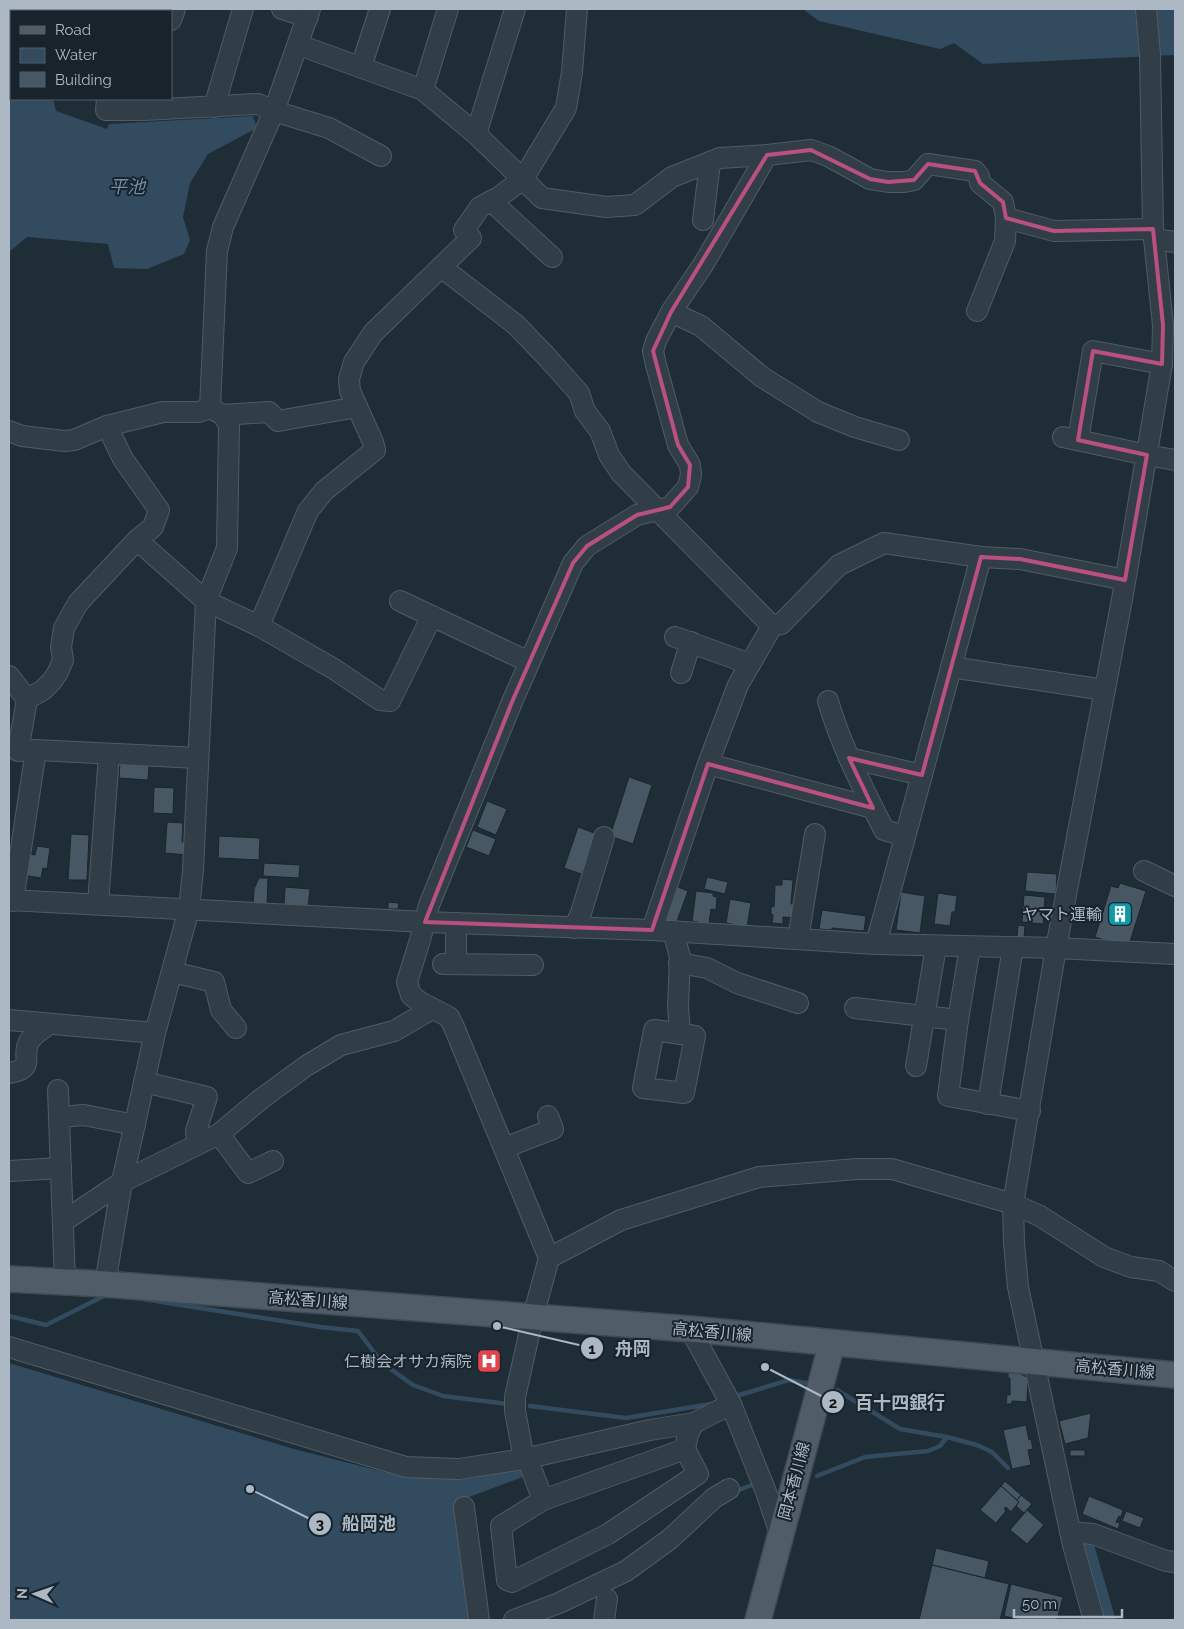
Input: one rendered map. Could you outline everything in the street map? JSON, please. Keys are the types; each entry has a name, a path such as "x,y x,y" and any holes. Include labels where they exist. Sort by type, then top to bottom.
{"main road":[{"name":"高松香川線","path":"9,1279 105,1284 533,1317 1175,1374"},
{"name":"岡本香川線","path":"758,1620 832,1343"}],"street":[{"path":"214,107 243,9"},
{"path":"105,1284 122,1182 144,1082 155,1033 189,909 193,870 206,601 227,548 229,425 217,412 217,251 226,218 274,111 309,13 282,9"},
{"path":"361,67 380,9"},
{"path":"422,90 448,9"},
{"path":"476,134 515,9"},
{"path":"260,626 308,510 324,491 375,450 350,391 349,379 354,362 374,333 471,238 464,230 480,207 523,179 566,108 572,72 577,9"},
{"path":"1094,1620 1070,1532 1018,1287 1013,1204 1056,948 1125,580 1162,364 1163,325 1153,234 1150,55 1147,16"},
{"path":"298,45 422,90 476,134 542,198 606,207 636,205 672,177 720,158 811,150 828,156 870,179 888,182 914,180 928,164 975,171 979,176 980,183 1003,202 1006,218 1005,242 977,311"},
{"path":"107,100 106,110 146,105 214,107 258,104 274,111 329,128 381,156"},
{"path":"543,1500 528,1460 524,1459 514,1411 514,1397 549,1258 454,1027 443,1013 411,995 407,982 429,905 529,662 573,563 587,546 637,515 670,507 688,487 691,475 690,465 678,445 653,351 671,312 703,265 767,155"},
{"path":"703,220 710,162"},
{"path":"491,201 552,257"},
{"path":"1006,218 1054,231 1153,234 1175,242"},
{"path":"441,267 514,324 573,385 579,393 585,411 600,431 609,455 621,473 772,626"},
{"path":"671,312 702,326 762,377 818,412 855,427 899,440"},
{"path":"1162,364 1094,351 1070,439 1175,460"},
{"path":"9,432 22,436 64,441 74,440 107,426 163,412 269,412 278,421 357,407"},
{"path":"27,699 43,690 58,672 63,660 61,647 64,628 78,603 137,540 153,527 159,510 123,459 107,426"},
{"path":"137,540 206,601 260,626 334,669 380,700 390,701 432,616"},
{"path":"652,930 708,764 738,685 772,626 781,624 839,565 884,543 981,557 1020,559 1125,580"},
{"path":"876,944 981,557"},
{"path":"400,601 529,662"},
{"path":"681,673 683,640 750,664"},
{"path":"951,667 1105,690"},
{"path":"9,676 27,699 18,751 36,750 198,758"},
{"path":"828,701 834,722 849,758 884,830 905,836"},
{"path":"36,750 11,900 456,924 674,931 876,944 1056,948 1175,954"},
{"path":"98,904 109,754"},
{"path":"849,758 922,775"},
{"path":"708,764 873,808"},
{"path":"798,939 815,834"},
{"path":"574,928 581,913 604,837"},
{"path":"1144,871 1175,886"},
{"path":"456,924 450,964 533,965"},
{"path":"674,931 680,957 678,1006 680,1034"},
{"path":"916,1066 936,946"},
{"path":"970,946 948,1096 1030,1111"},
{"path":"988,1104 1013,948"},
{"path":"680,963 707,968 737,983 798,1003"},
{"path":"172,972 214,982 221,1010 236,1028"},
{"path":"64,1221 122,1182 219,1134 260,1099 306,1066 341,1045 394,1031 432,1008"},
{"path":"854,1008 958,1020"},
{"path":"9,1020 155,1033"},
{"path":"9,1073 17,1072 25,1066 27,1045 32,1037 49,1024"},
{"path":"144,1082 207,1097 196,1131 198,1144"},
{"path":"58,1090 66,1282"},
{"path":"60,1117 84,1115 135,1126"},
{"path":"504,1148 553,1129 548,1116"},
{"path":"219,1134 248,1173 273,1161"},
{"path":"9,1171 61,1168"},
{"path":"549,1258 621,1220 759,1177 857,1169 892,1169 1013,1204 1040,1216 1104,1257 1131,1267 1159,1271 1175,1281"},
{"path":"690,1330 731,1404 780,1533"},
{"path":"9,1347 406,1467 459,1469 524,1459 650,1430 694,1423 731,1404"},
{"path":"685,1449 543,1500 501,1526 507,1580 512,1582 608,1534 698,1474 685,1449 688,1434 694,1423"},
{"path":"514,1620 559,1603 626,1571 670,1539 714,1498 728,1489"},
{"path":"464,1508 479,1620"},
{"path":"1070,1532 1093,1534 1175,1562"},
{"path":"604,1620 607,1599"}],"highlighted area":[{"path":"811,150 870,179 888,182 914,180 928,164 975,171 980,183 1003,202 1006,218 1054,231 1153,229 1163,325 1162,364 1093,351 1078,440 1147,455 1125,580 1020,559 981,557 922,775 849,758 873,808 708,764 652,930 425,922 512,702 573,563 587,546 637,515 670,507 688,487 690,465 678,445 653,351 671,312 767,155"}],"water":[{"name":"平池","path":"9,9 58,9 10,10 10,100 53,100 56,111 107,129 109,124 253,116 257,128 208,154 190,183 183,217 190,240 184,254 147,269 114,268 108,244 27,237 9,252"},
{"path":"803,9 1175,9 1175,55 983,64 954,43 940,49 819,21"},
{"path":"9,1363 294,1449 396,1475 454,1478 525,1463 528,1475 461,1500 477,1620 9,1620"}],"building":[{"path":"120,763 149,765 148,780 119,778"},
{"path":"629,777 652,785 633,844 610,836"},
{"path":"154,787 174,788 173,814 153,813"},
{"path":"487,801 507,809 496,835 477,827"},
{"path":"167,822 183,823 182,842 188,842 187,855 165,853"},
{"path":"578,827 597,834 584,875 564,868"},
{"path":"473,830 496,839 489,856 466,847"},
{"path":"71,834 89,835 87,880 68,880"},
{"path":"219,836 260,838 259,860 218,858"},
{"path":"37,846 50,848 47,869 43,868 41,878 22,875 30,854 35,855"},
{"path":"264,863 300,865 299,878 263,876"},
{"path":"1027,872 1057,874 1056,894 1025,891"},
{"path":"707,877 728,882 725,894 704,889"},
{"path":"259,878 268,878 267,907 253,906 254,889"},
{"path":"782,879 793,880 791,904 798,904 797,918 783,917 783,924 772,923 771,906 774,907 775,885 782,885"},
{"name":"ヤマト運輸","path":"1120,883 1146,891 1128,948 1095,937 1111,886 1118,888"},
{"path":"673,885 688,891 676,924 661,919"},
{"path":"285,887 310,889 308,907 284,905"},
{"path":"696,891 713,893 713,896 717,897 716,910 711,909 709,924 692,921"},
{"path":"901,892 925,896 920,933 896,930"},
{"path":"938,893 957,896 955,912 952,912 950,926 934,924"},
{"path":"1024,895 1045,897 1043,924 1022,922"},
{"path":"730,899 751,903 747,927 726,923"},
{"path":"388,902 399,903 398,909 388,909"},
{"path":"822,910 866,916 864,931 832,928 832,930 819,929"},
{"path":"1018,925 1025,926 1024,938 1017,937"},
{"path":"1008,1372 1018,1372 1028,1378 1027,1402 1012,1401 1012,1404 1006,1404 1007,1395 1010,1395"},
{"path":"1091,1413 1088,1438 1065,1444 1059,1421"},
{"path":"1026,1425 1033,1449 1028,1450 1031,1465 1012,1469 1003,1430"},
{"path":"1070,1450 1085,1450 1085,1456 1070,1456"},
{"path":"1005,1481 1021,1495 1017,1500 1001,1486"},
{"path":"1001,1486 1019,1502 1011,1512 1006,1507 1004,1509 1006,1511 996,1523 980,1510"},
{"path":"1021,1495 1032,1504 1024,1513 1016,1506 1019,1502 1017,1500"},
{"path":"1089,1496 1123,1510 1121,1517 1119,1516 1116,1522 1120,1523 1118,1529 1082,1514"},
{"path":"1027,1510 1044,1525 1027,1544 1010,1530"},
{"path":"1126,1511 1144,1518 1140,1528 1122,1521"},
{"path":"936,1548 989,1561 985,1578 932,1565"},
{"path":"932,1565 1009,1584 1000,1620 919,1620"},
{"path":"1011,1584 1063,1597 1057,1620 1021,1620 1004,1616"}],"waterway":[{"path":"9,1316 46,1325 108,1294"},
{"path":"143,1299 320,1327 358,1331 382,1363 413,1385 443,1396 508,1404"},
{"path":"736,1396 789,1380 811,1384"},
{"path":"837,1390 900,1429 947,1437 977,1445 992,1452 1008,1468"},
{"path":"530,1406 626,1418 711,1404"},
{"path":"817,1476 865,1457 928,1451 940,1446 947,1437"},
{"path":"734,1492 754,1484"},
{"path":"1086,1544 1108,1620"}],"place":[{"name":"ヤマト運輸","path":"1120,914"},
{"name":"舟岡","path":"497,1326"},
{"name":"仁樹会オサカ病院","path":"489,1361"},
{"name":"百十四銀行","path":"765,1367"},
{"name":"船岡池","path":"250,1489"}]}
